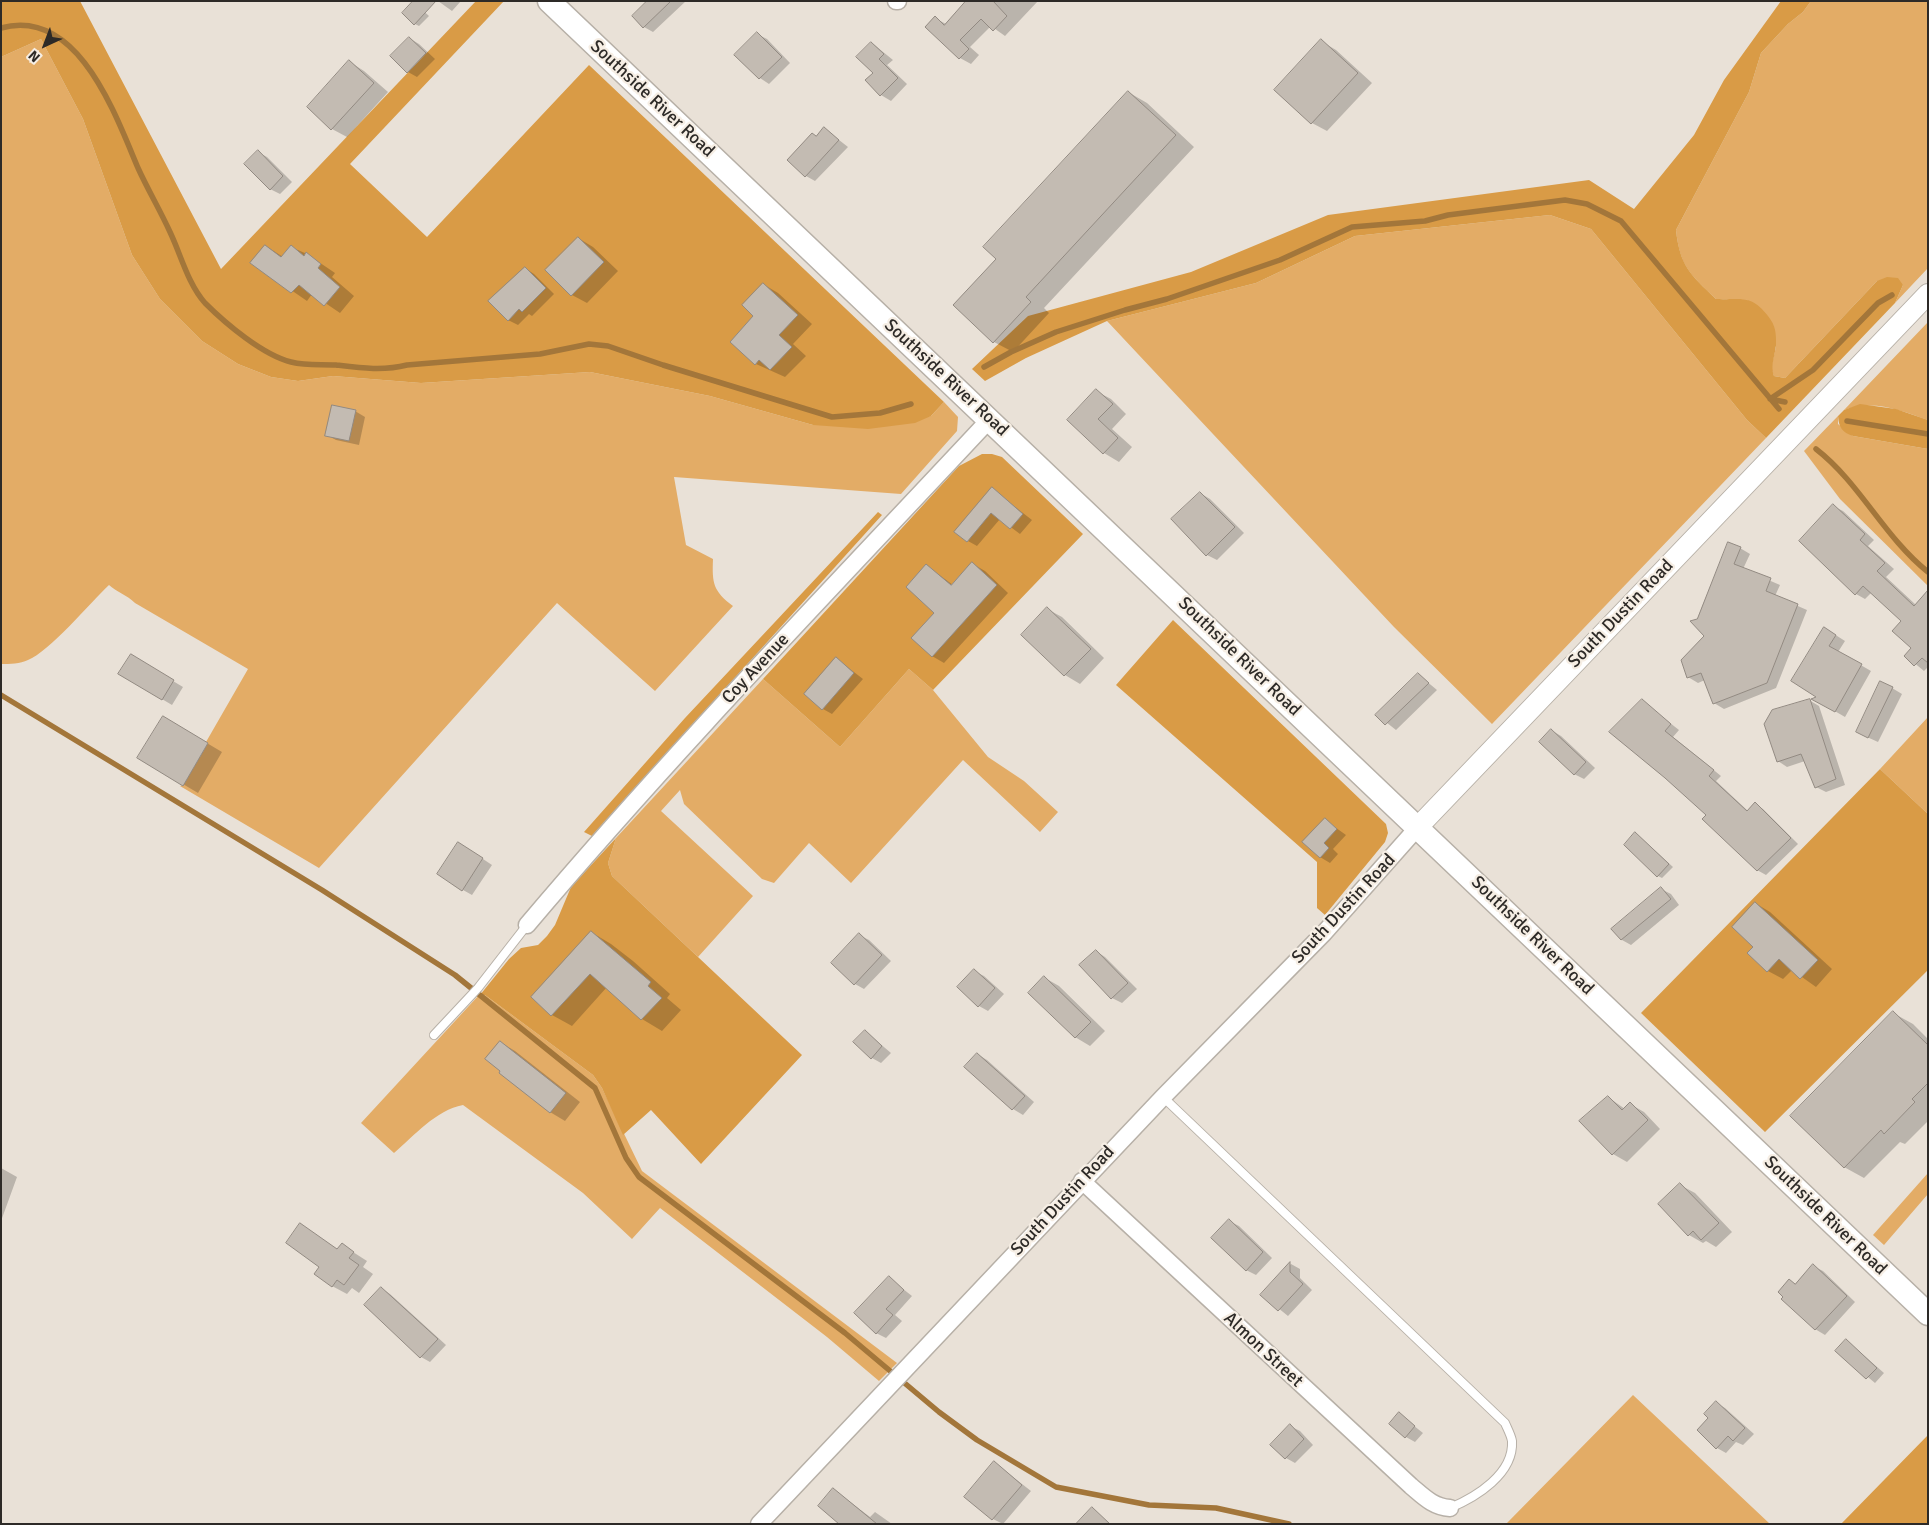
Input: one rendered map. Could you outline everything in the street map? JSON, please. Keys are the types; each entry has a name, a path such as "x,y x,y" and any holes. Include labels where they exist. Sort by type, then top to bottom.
{"main road":[{"name":"Southside River Road","path":"549,1 1927,1311"}],"street":[{"name":"South Dustin Road","path":"759,1524 1162,1097 1324,933 1418,827 1928,294"},
{"name":"Coy Avenue","path":"527,925 589,852 684,746 990,419"},
{"name":"Almon Street","path":"1082,1181 1411,1486 1430,1502 1441,1507 1450,1508"}],"lane":[{"path":"434,1035 478,988 527,925"},
{"path":"1162,1097 1504,1423 1512,1438 1512,1451 1504,1468 1473,1498 1450,1508"}],"shaded area":[{"path":"1,1 80,1 221,269 476,1 504,1 350,164 427,237 589,65 944,402 931,416 915,423 868,429 813,425 710,396 590,372 421,383 333,376 298,381 271,377 238,364 202,341 160,299 132,255 83,119 41,39 1,57"},
{"path":"1781,1 1811,1 1803,12 1788,24 1761,53 1749,92 1676,230 1680,252 1693,276 1716,299 1751,301 1762,309 1773,323 1775,330 1776,345 1772,368 1774,376 1785,378 1877,281 1887,277 1898,278 1903,285 1895,303 1766,438 1747,420 1591,229 1550,215 1355,236 1256,283 1107,321 1026,358 985,381 972,369 1028,316 1191,272 1328,215 1589,180 1634,209 1694,135 1724,80"},
{"path":"1811,1 1928,1 1928,268 1895,303 1903,285 1877,281 1785,378 1774,376 1771,368 1776,347 1747,300 1716,299 1699,283 1688,269 1680,253 1676,230 1749,92 1761,53 1788,24 1803,12"},
{"path":"41,39 83,119 132,255 160,299 202,341 238,364 271,377 298,381 333,376 421,383 590,372 710,396 813,425 931,416 944,402 958,417 957,431 901,494 674,477 686,545 713,559 715,586 721,596 733,606 655,691 557,603 319,868 180,786 183,785 208,743 206,742 248,669 135,603 109,585 58,637 37,655 22,662 1,664 1,57"},
{"path":"1550,215 1591,229 1747,420 1766,438 1492,724 1394,627 1107,321 1256,283 1355,236"},
{"path":"1928,322 1928,420 1886,407 1866,406 1844,410"},
{"path":"1860,404 1896,409 1928,420 1928,449 1853,436 1846,433 1840,427 1838,416 1844,410"},
{"path":"1838,416 1838,424 1853,436 1928,449 1928,586 1840,499 1804,451"},
{"path":"982,454 1002,457 1083,534 933,690 909,669 840,747 763,679 959,466"},
{"path":"878,512 882,515 592,836 584,832 685,718"},
{"path":"1173,620 1386,824 1388,833 1385,842 1325,915 1317,908 1317,862 1116,685"},
{"path":"909,669 933,690 988,757 1024,781 1058,812 1040,832 963,760 851,883 809,843 774,883 762,879 684,804 680,790 661,811 753,896 698,957 612,876 608,863 616,838 763,679 840,747"},
{"path":"1928,717 1928,814 1880,769"},
{"path":"1880,769 1928,814 1928,970 1765,1132 1641,1013"},
{"path":"616,838 608,863 612,876 802,1055 701,1164 651,1110 623,1135 602,1088 593,1075 485,995 480,995 509,959 521,948 538,945 547,936 555,925 571,887"},
{"path":"479,995 485,995 593,1075 602,1088 642,1171 897,1363 879,1381 827,1337 660,1208 632,1239 583,1193 463,1105 444,1112 435,1118 394,1153 361,1123"},
{"path":"1928,1173 1928,1194 1884,1245 1873,1235"},
{"path":"1633,1395 1770,1524 1506,1524"},
{"path":"1928,1435 1928,1524 1841,1524"}],"building":[{"path":"413,1 436,1 414,25 402,13"},
{"path":"647,1 671,1 643,28 632,16"},
{"path":"966,1 993,1 1007,16 993,31 981,19 960,40 969,49 959,59 925,27 935,16 944,25"},
{"path":"757,32 782,57 759,79 734,55"},
{"path":"409,37 426,53 407,73 390,56"},
{"path":"1321,39 1358,73 1311,124 1274,90"},
{"path":"871,42 884,54 879,59 898,78 880,96 865,80 873,73 856,57"},
{"path":"349,60 374,83 331,130 307,107"},
{"path":"1128,91 1176,135 1026,297 1031,302 993,343 953,305 996,259 983,247"},
{"path":"824,127 839,140 805,177 787,160 812,133 816,136"},
{"path":"258,150 283,176 270,190 244,164"},
{"path":"578,237 604,262 571,296 545,270"},
{"path":"265,245 281,257 291,245 304,256 306,252 321,264 318,268 340,287 324,306 299,285 291,293 250,263"},
{"path":"525,267 546,288 522,312 519,309 508,321 488,301"},
{"path":"763,283 798,315 779,335 792,347 770,370 759,360 755,365 730,342 753,316 742,305"},
{"path":"1096,389 1113,404 1098,419 1118,438 1103,454 1067,420"},
{"path":"332,405 356,410 349,441 325,436"},
{"path":"992,487 1023,514 1010,529 991,513 967,542 954,532"},
{"path":"1200,492 1235,527 1206,556 1171,519"},
{"path":"1833,504 1865,534 1860,540 1885,563 1877,571 1914,606 1928,590 1928,663 1922,658 1914,666 1904,656 1911,648 1892,631 1901,621 1863,586 1855,595 1799,541"},
{"path":"1728,542 1741,547 1734,564 1771,578 1766,591 1798,604 1767,683 1713,704 1701,673 1687,678 1681,660 1704,636 1690,621 1697,619"},
{"path":"972,562 997,585 932,657 911,638 934,613 906,587 926,564 951,585"},
{"path":"1047,607 1091,649 1064,676 1021,635"},
{"path":"1824,627 1836,635 1829,646 1862,664 1835,712 1811,699 1816,697 1791,681"},
{"path":"131,654 174,680 162,700 118,674"},
{"path":"836,657 854,673 822,710 804,694"},
{"path":"1418,673 1429,683 1385,725 1375,715"},
{"path":"1880,681 1893,687 1868,738 1856,732"},
{"path":"1642,699 1671,724 1665,731 1714,770 1709,776 1747,811 1755,802 1791,838 1757,871 1702,819 1706,815 1609,732"},
{"path":"1810,699 1836,779 1815,788 1801,754 1777,762 1764,724 1772,710"},
{"path":"163,716 208,743 183,786 137,758"},
{"path":"1551,729 1586,762 1574,775 1539,742"},
{"path":"1325,818 1337,829 1324,843 1329,848 1320,858 1302,842"},
{"path":"1635,832 1669,864 1657,877 1624,845"},
{"path":"458,842 483,858 462,891 437,874"},
{"path":"1661,887 1671,899 1621,940 1611,929"},
{"path":"1755,902 1818,960 1800,979 1779,959 1767,972 1747,953 1753,947 1732,927"},
{"path":"591,931 651,982 648,986 662,998 641,1020 590,974 551,1016 531,997"},
{"path":"859,933 882,955 854,985 831,963"},
{"path":"1096,950 1128,983 1111,999 1079,965"},
{"path":"974,969 995,988 978,1007 957,987"},
{"path":"1044,976 1091,1022 1075,1038 1028,993"},
{"path":"1893,1011 1928,1045 1928,1083 1912,1099 1915,1102 1884,1134 1881,1130 1844,1168 1790,1116"},
{"path":"865,1030 882,1046 871,1059 853,1042"},
{"path":"500,1041 566,1093 550,1113 499,1073 500,1071 485,1059"},
{"path":"977,1053 1025,1096 1012,1110 964,1067"},
{"path":"1608,1096 1622,1110 1630,1102 1648,1120 1612,1155 1579,1121"},
{"path":"1680,1183 1719,1223 1701,1240 1693,1231 1688,1236 1658,1204"},
{"path":"1229,1219 1263,1252 1246,1271 1211,1238"},
{"path":"300,1223 337,1249 342,1243 354,1252 349,1258 359,1265 344,1285 337,1280 332,1287 314,1274 319,1267 286,1243"},
{"path":"1290,1262 1290,1272 1303,1284 1278,1311 1260,1295"},
{"path":"1813,1264 1847,1296 1815,1330 1781,1299 1783,1297 1778,1292 1789,1279 1795,1284"},
{"path":"889,1276 904,1290 886,1309 893,1315 876,1334 854,1313"},
{"path":"381,1287 438,1339 420,1358 364,1305"},
{"path":"1846,1339 1877,1368 1866,1379 1835,1351"},
{"path":"1716,1401 1745,1428 1733,1441 1728,1436 1716,1449 1697,1430 1708,1418 1704,1414"},
{"path":"1399,1412 1415,1426 1405,1438 1389,1424"},
{"path":"1290,1424 1304,1439 1285,1459 1270,1445"},
{"path":"994,1461 1022,1485 992,1520 964,1497"},
{"path":"833,1488 877,1524 839,1524 818,1506"},
{"path":"1092,1507 1110,1524 1076,1524"}],"waterway":[{"path":"1,28 28,26 52,33 72,49 90,70 118,120 142,176 170,232 189,278 199,295 205,303 234,329 257,346 280,358 303,364 381,368 540,354 589,344 608,346 832,417 880,413 911,404"},
{"path":"984,367 1011,352 1056,332 1167,299 1280,260 1352,227 1425,221 1448,215 1565,200 1587,204 1621,221 1779,409"},
{"path":"1770,399 1813,370 1878,303 1892,295"},
{"path":"1770,399 1785,402"},
{"path":"1847,421 1928,434"},
{"path":"1816,449 1846,478 1898,543 1928,572"},
{"path":"1,695 322,890 455,975 595,1088 626,1158 639,1177 845,1333 939,1412 977,1440 1056,1487 1149,1505 1216,1508 1289,1524"}]}
